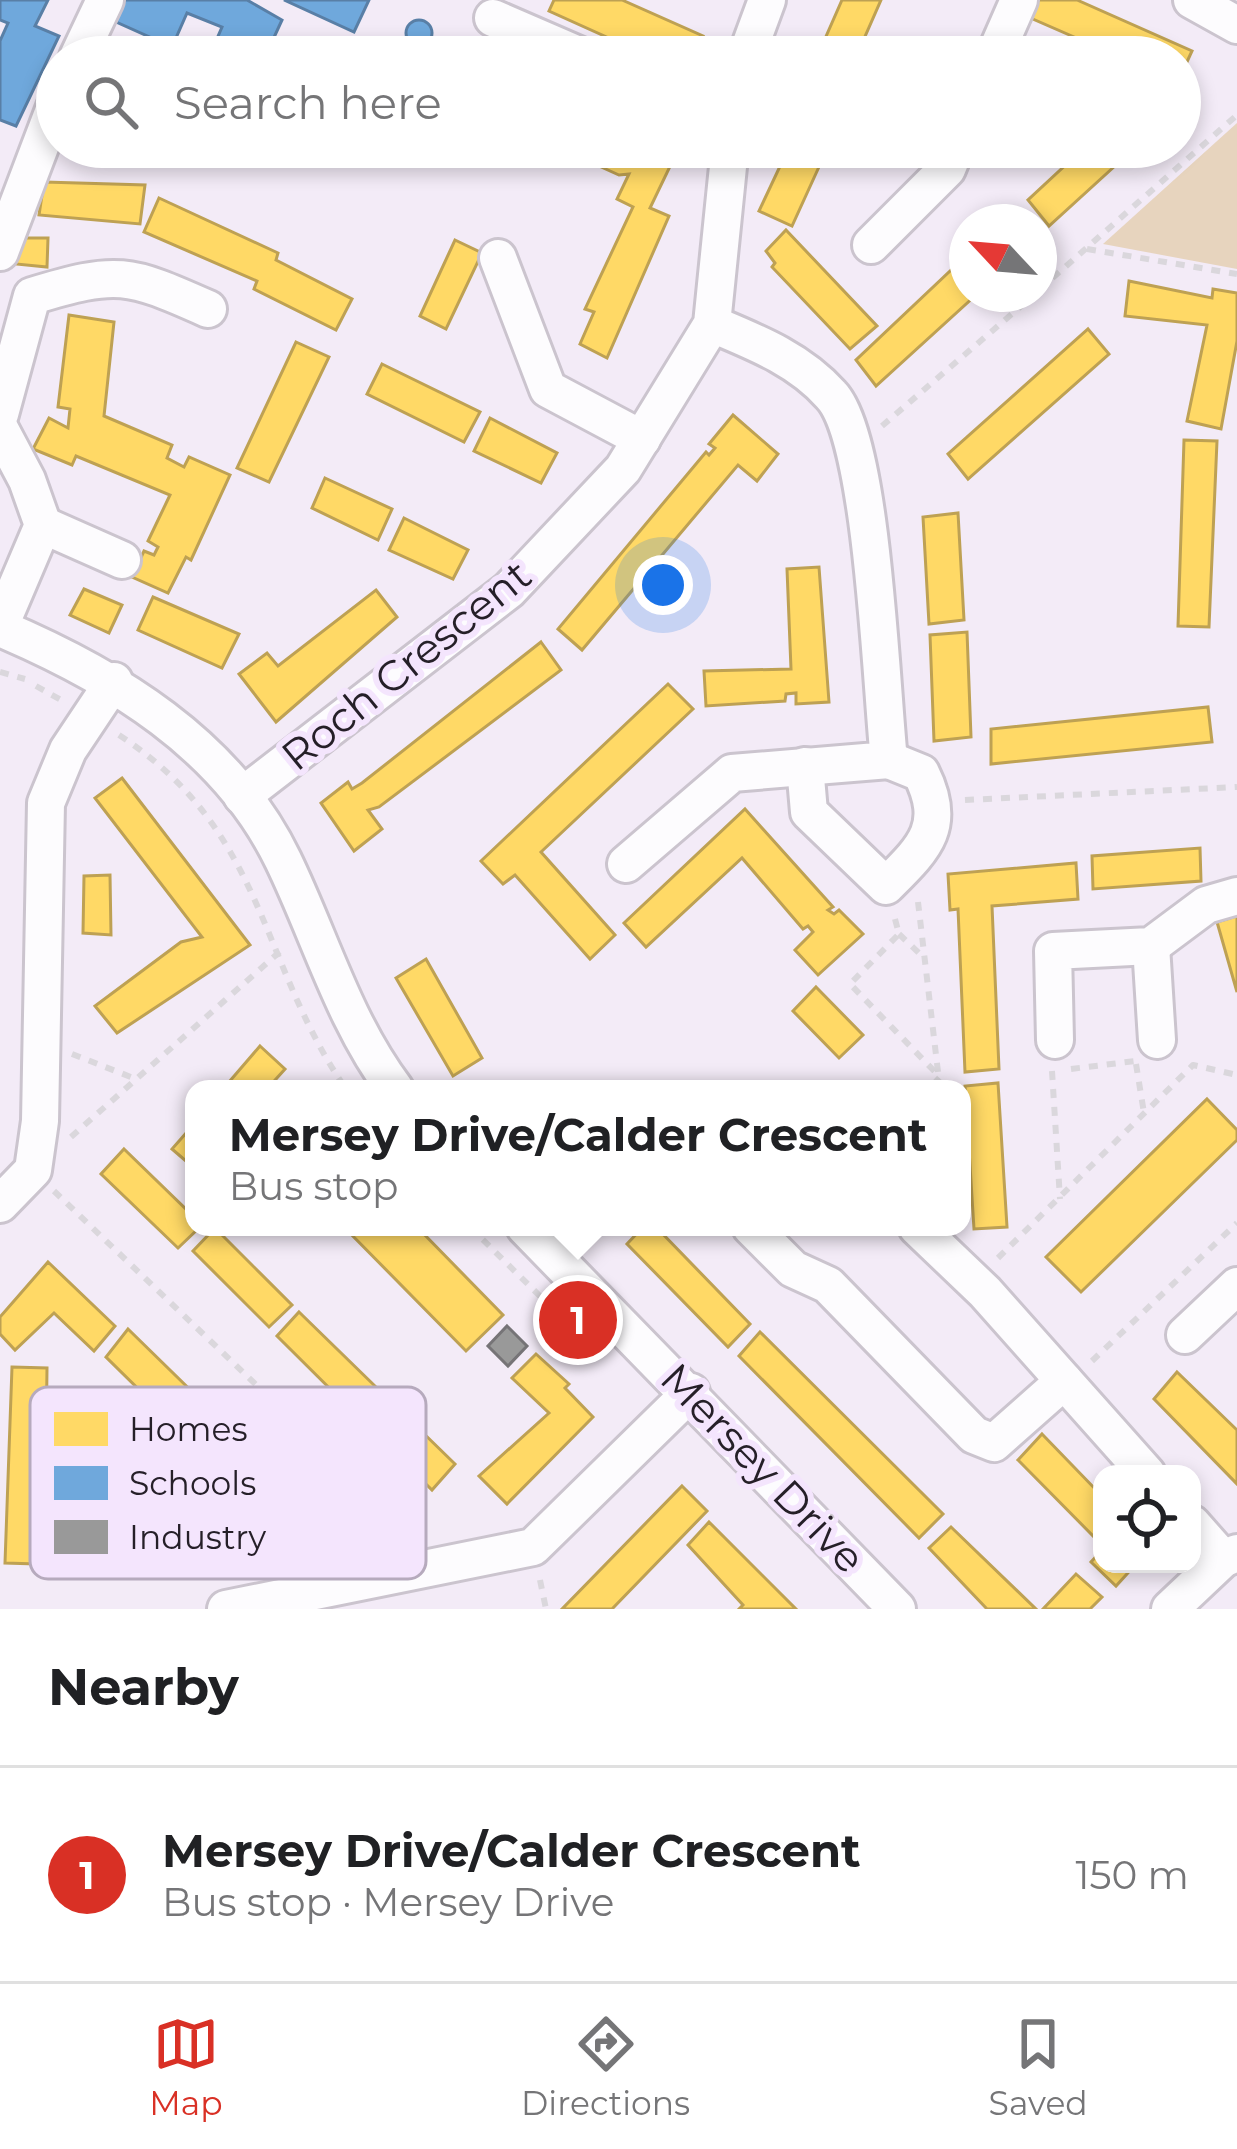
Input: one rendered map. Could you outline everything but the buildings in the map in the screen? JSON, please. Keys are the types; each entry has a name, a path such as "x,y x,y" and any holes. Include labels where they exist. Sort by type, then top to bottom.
{"street":[{"path":"88,36 105,0"},
{"path":"753,36 766,0"},
{"path":"1003,36 1019,0"},
{"path":"1192,0 1237,25"},
{"path":"493,18 535,36"},
{"path":"0,252 36,157"},
{"name":"Roch Crescent","path":"242,796 509,590 623,469 712,324 728,168"},
{"path":"871,245 948,168"},
{"path":"498,258 548,388 642,440"},
{"path":"0,414 32,296 96,277 133,276 208,309"},
{"path":"712,324 782,354 834,397 856,448 889,760"},
{"path":"0,429 27,480 43,525 0,627 113,681 182,732 242,796 281,855 354,1023 389,1080"},
{"path":"43,525 122,560"},
{"path":"0,1204 33,1170 42,1042 46,803 68,750 113,681"},
{"path":"626,864 732,773 805,766 889,760 921,772 935,801 926,845 897,875 809,812 805,766"},
{"path":"1055,1040 1053,951 1151,946 1206,905 1237,896"},
{"path":"1151,946 1165,1057"},
{"name":"Mersey Drive","path":"534,1236 691,1392 897,1609"},
{"path":"760,1236 793,1269 828,1285 974,1435 994,1443 1066,1383"},
{"path":"925,1236 974,1282 1140,1465"},
{"path":"1186,1335 1237,1286"},
{"path":"426,1571 533,1547 691,1392"},
{"path":"1170,1609 1230,1556 1201,1532"},
{"path":"226,1609 382,1579"}],"path":[{"path":"1201,147 1237,115"},
{"path":"1057,275 1178,168"},
{"path":"1087,249 1237,274"},
{"path":"856,448 1014,312"},
{"path":"0,672 24,679 138,748 216,825 248,877 325,1058 340,1080"},
{"path":"935,801 1237,787"},
{"path":"924,958 899,934 897,875 916,879 940,1077"},
{"path":"259,1387 33,1170 310,924"},
{"path":"899,934 850,984 940,1077"},
{"path":"42,1042 136,1079"},
{"path":"974,1282 1144,1113 1165,1057"},
{"path":"1144,1113 1165,1057"},
{"path":"1060,1198 1051,1072 1165,1057 1237,1075"},
{"path":"937,1080 940,1077"},
{"path":"1066,1383 1237,1222"},
{"path":"426,1549 445,1567"}],"shaded area":[{"path":"1237,123 1237,269 1103,244 1187,168 1201,168 1201,156"}],"place":[{"name":"Mersey Drive/Calder Crescent","path":"578,1320"}]}
